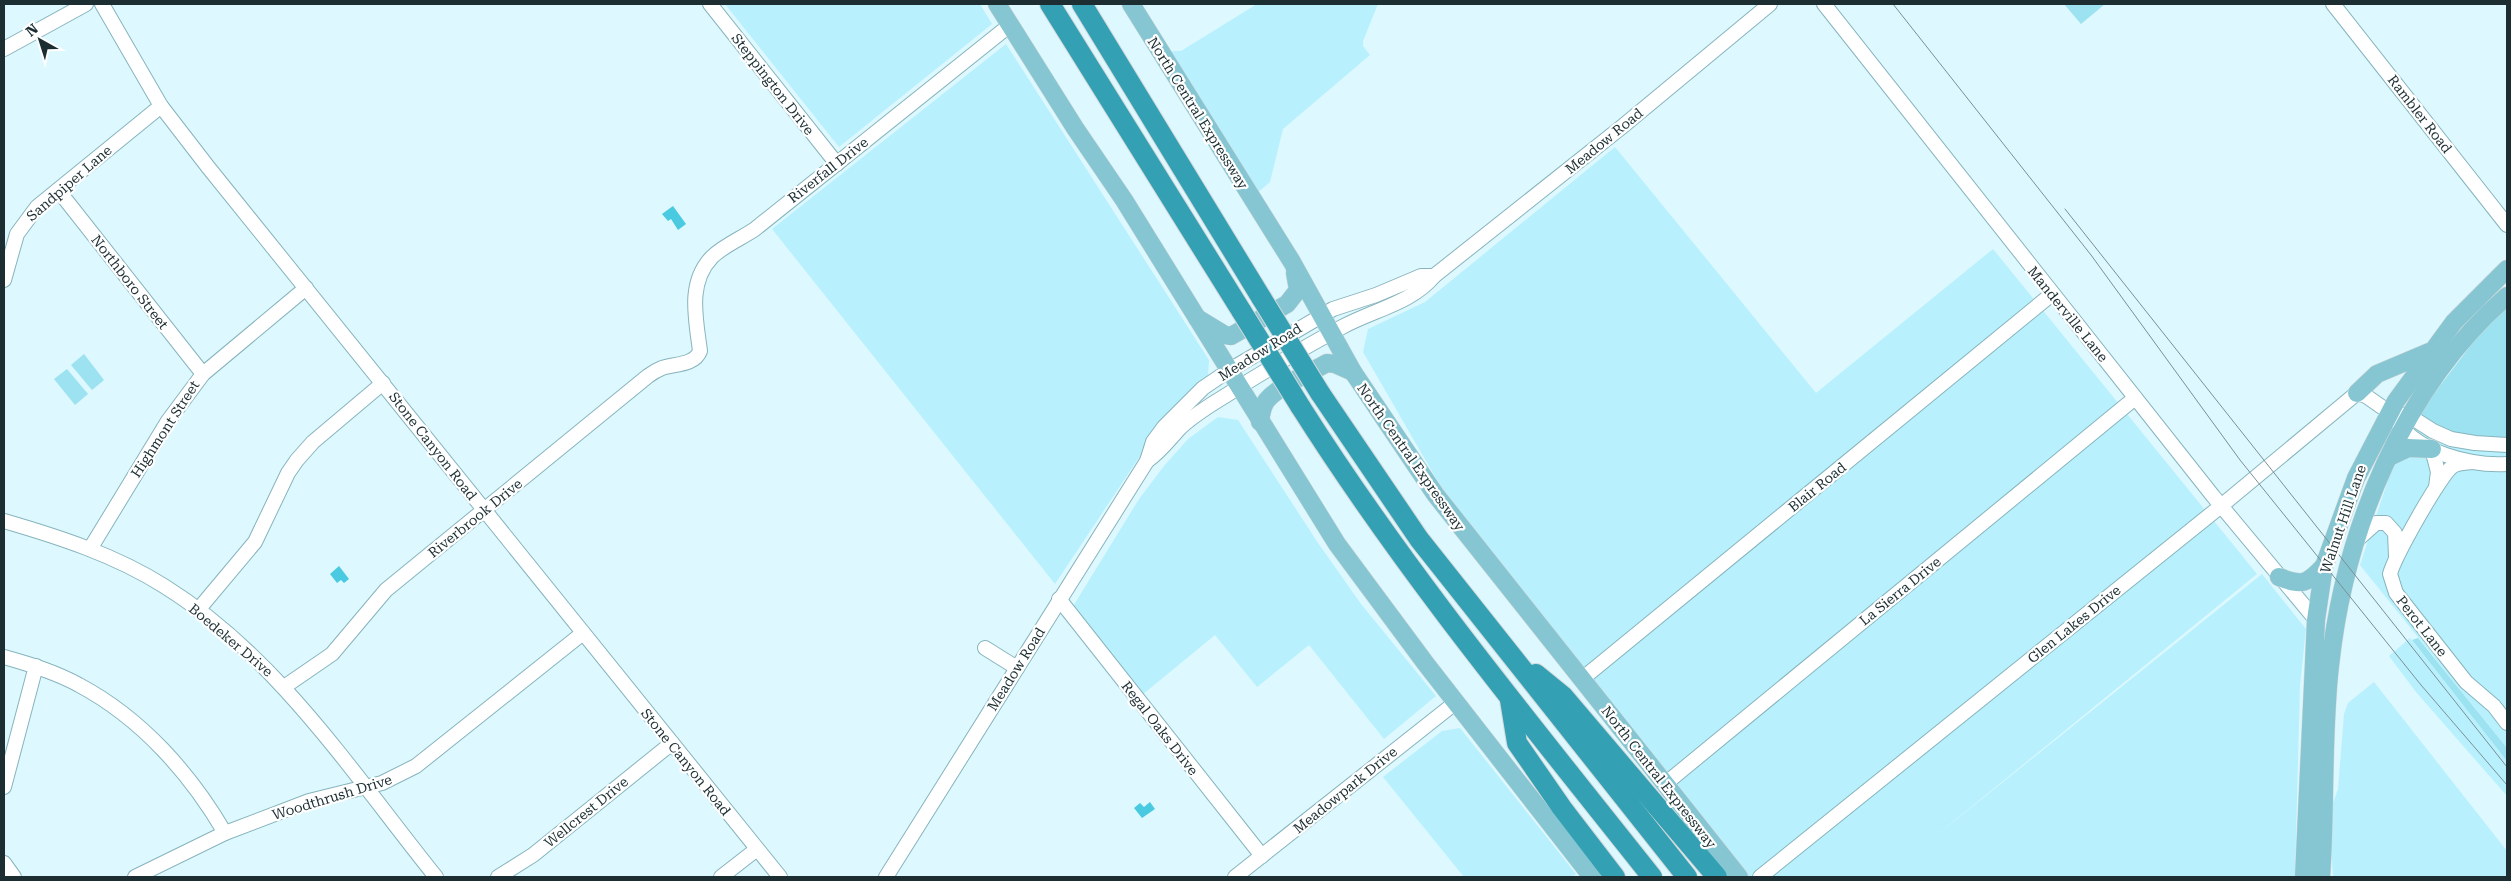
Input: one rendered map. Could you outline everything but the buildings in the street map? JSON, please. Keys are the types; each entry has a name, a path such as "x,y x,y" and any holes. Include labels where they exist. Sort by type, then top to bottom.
{"highway":[{"path":"1050,4 1300,406 1399,554 1509,698 1652,877"},
{"path":"1082,4 1320,393 1414,532 1687,877"},
{"path":"1508,652 1563,696 1717,877"},
{"path":"1509,698 1517,743 1562,808 1616,877"}],"main road":[{"path":"997,4 1075,128 1124,200 1228,371 1337,544 1455,703 1592,877"},
{"name":"North Central Expressway","path":"1130,4 1292,262 1353,372 1455,521 1739,877"},
{"path":"1195,316 1225,335 1231,336 1287,304 1294,297 1298,290 1299,282 1292,262"},
{"name":"Walnut Hill Lane","path":"2304,877 2306,800 2316,620 2324,566 2356,478 2389,412 2431,350 2470,305 2507,269"},
{"name":"Walnut Hill Lane","path":"2321,877 2330,668 2340,599 2355,542 2372,493 2407,423 2455,353 2507,296"},
{"path":"2359,390 2377,374 2431,350"},
{"path":"1260,422 1263,406 1267,400 1275,393 1327,363 1335,364 1353,372"},
{"path":"2389,457 2408,448 2432,449"},
{"path":"2280,577 2296,584 2306,582 2324,566"},
{"path":"2316,620 2322,630 2322,640 2330,668"},
{"path":"2306,800 2324,802"}],"street":[{"path":"4,49 86,4"},
{"name":"Stone Canyon Road","path":"102,4 161,106 484,511 780,877"},
{"name":"Steppington Drive","path":"710,4 837,164"},
{"name":"Meadow Road","path":"1147,461 1160,452 1178,430 1194,416 1331,333 1406,298 1426,286 1434,276 1623,126 1770,4"},
{"name":"Manderville Lane","path":"1824,4 2221,506 2316,620"},
{"name":"Rambler Road","path":"2334,4 2507,225"},
{"name":"Riverfall Drive","path":"699,341 695,288 703,269 713,256 755,229 1010,25"},
{"name":"Sandpiper Lane","path":"4,280 17,234 24,222 37,207 161,106"},
{"name":"Northboro Street","path":"58,190 202,374"},
{"name":"Meadow Road","path":"886,877 1147,461 1153,442 1164,426 1204,388 1228,371 1321,315 1421,276 1434,276"},
{"name":"Highmont Street","path":"90,549 168,421 202,374 306,288"},
{"name":"Blair Road","path":"1582,679 2052,294"},
{"name":"Riverbrook Drive","path":"284,687 332,654 352,633 380,596 648,376 660,368 688,362 698,356 699,341"},
{"path":"198,610 233,571 255,542 288,473 297,460 313,442 382,383"},
{"path":"2359,390 2407,423 2475,444 2507,445"},
{"name":"Glen Lakes Drive","path":"1760,877 2221,506 2359,390"},
{"name":"La Sierra Drive","path":"1665,784 2135,398"},
{"path":"2407,423 2432,449 2472,462 2507,464"},
{"path":"2432,449 2438,472 2436,489"},
{"name":"Perot Lane","path":"2472,462 2453,466 2436,489 2396,559 2390,574 2396,593 2466,682 2494,706 2507,723"},
{"name":"Boedeker Drive","path":"4,521 52,534 126,565 164,586 198,610 248,651 284,687 436,877"},
{"path":"2355,542 2376,523 2386,523 2395,533 2396,559"},
{"name":"Regal Oaks Drive","path":"1059,599 1262,856"},
{"name":"Woodthrush Drive","path":"135,877 225,833 309,801 363,786 382,783 416,766 583,633"},
{"path":"985,648 1017,668"},
{"path":"4,657 36,666 79,685 124,715 164,750 194,784 225,833"},
{"path":"4,787 36,666"},
{"name":"Meadowpark Drive","path":"1235,877 1455,703"},
{"name":"Wellcrest Drive","path":"498,877 533,855 672,743"},
{"path":"720,877 757,849"},
{"path":"4,863 14,877"}],"shaded area":[{"path":"725,4 980,4 992,24 839,147"},
{"path":"1257,4 1378,4 1363,41 1363,46 1370,55 1283,129 1270,182 1256,194 1170,51 1181,51"},
{"path":"2064,4 2105,4 2081,24"},
{"path":"1006,44 1209,360 1208,376 1164,420 1055,584 772,229"},
{"path":"1615,147 1816,393 1993,249 2257,574 1927,843 2262,574 2306,629 2300,685 2295,877 1746,877 1448,499 1363,352 1368,329 1425,302"},
{"path":"673,206 686,224 678,230 671,219 668,221 662,214"},
{"path":"2507,306 2507,440 2483,439 2460,434 2438,427 2417,416 2484,328"},
{"path":"2507,308 2507,748 2360,565 2392,468 2423,409"},
{"path":"84,354 104,380 92,390 71,365"},
{"path":"67,369 88,394 75,405 54,379"},
{"path":"1218,417 1238,420 1318,543 1361,604 1436,696 1384,739 1309,645 1257,687 1215,635 1142,695 1072,608 1139,499 1164,466 1188,439"},
{"path":"339,566 349,579 344,583 341,580 337,583 330,574"},
{"path":"2410,638 2507,761 2507,796 2416,692 2389,656"},
{"path":"2418,638 2507,748 2507,761 2412,640"},
{"path":"2374,682 2507,851 2507,877 2333,877 2329,814 2338,789 2344,714 2348,703"},
{"path":"1460,728 1576,874 1572,877 1464,877 1383,777 1442,731"},
{"path":"1150,802 1155,809 1142,818 1134,808 1140,803 1144,807"}],"tram line":[{"path":"1893,4 2091,255 2240,460 2421,685 2507,785"},
{"path":"2065,209 2507,767"}]}
